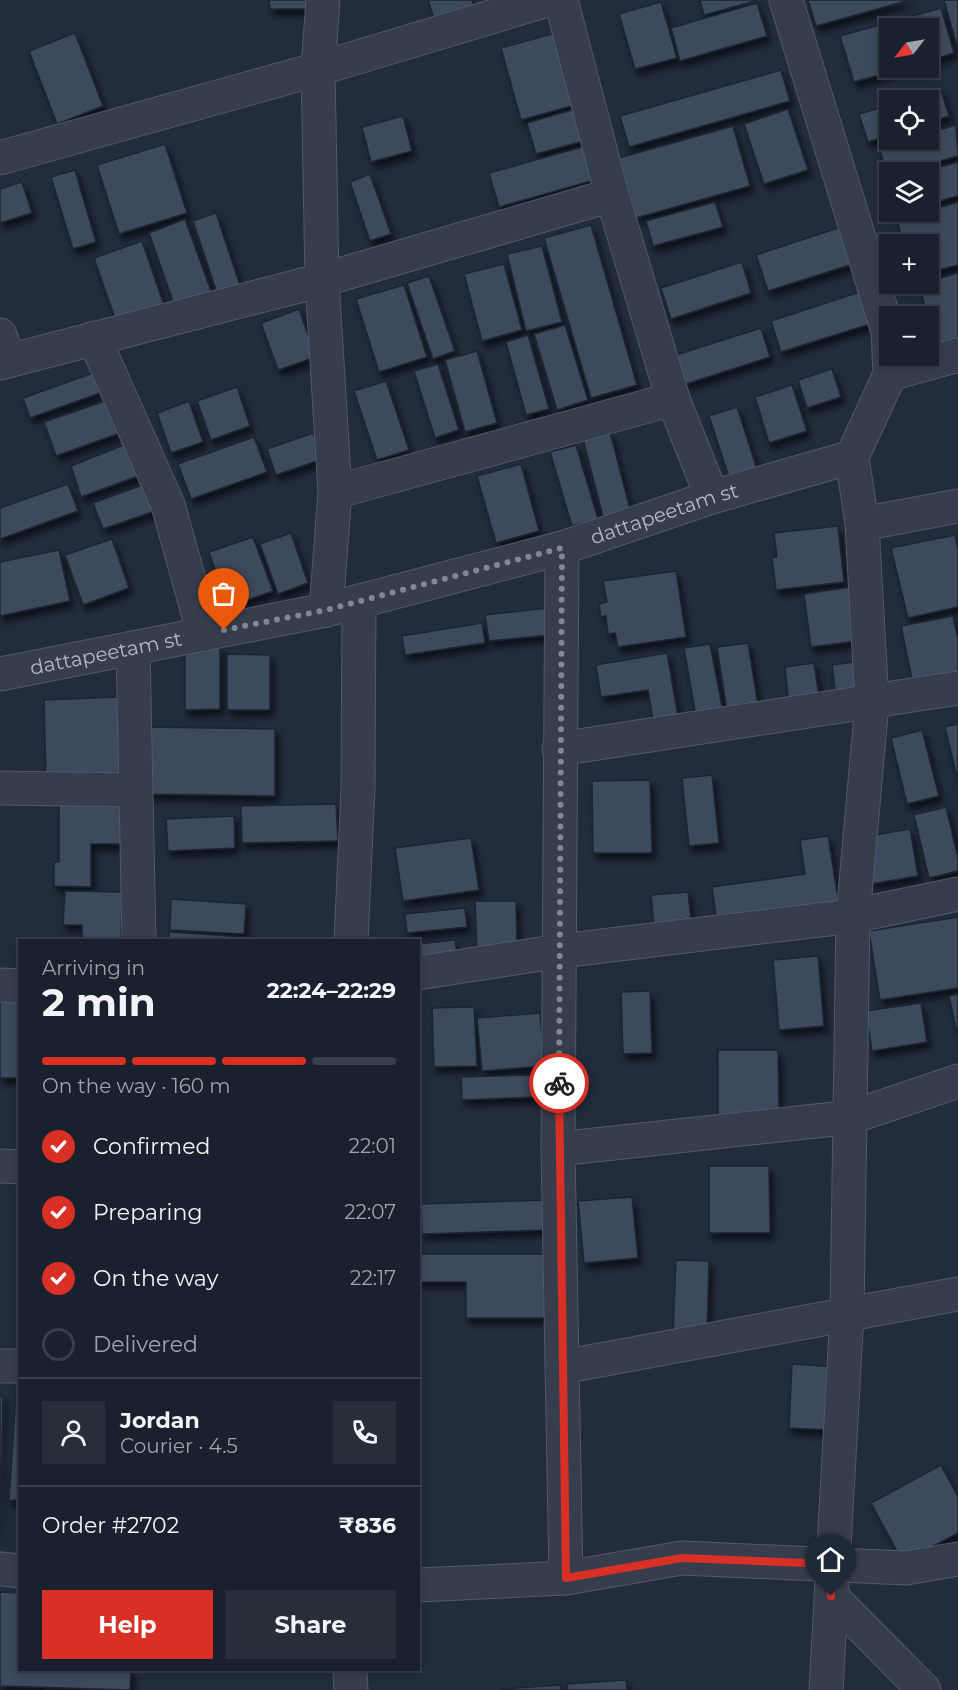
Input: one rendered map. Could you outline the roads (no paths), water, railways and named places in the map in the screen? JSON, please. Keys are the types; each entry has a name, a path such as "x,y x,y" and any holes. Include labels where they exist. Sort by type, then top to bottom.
{"street":[{"path":"323,0 318,69 322,280 335,492 326,610"},
{"path":"0,158 318,69 547,0"},
{"path":"561,0 612,195 674,399 712,497"},
{"path":"786,0 888,332 890,374 852,457 862,524 872,703 853,916 852,1117 847,1313 826,1690"},
{"path":"3,353 93,338 322,280 612,195"},
{"path":"93,338 168,505 204,634"},
{"path":"890,374 958,355"},
{"path":"335,492 674,399"},
{"name":"dattapeetam st","path":"0,674 326,610 562,548 712,497 852,457"},
{"path":"862,524 958,506"},
{"path":"562,548 558,1149 566,1578"},
{"path":"351,939 358,789 359,601"},
{"path":"133,648 134,790 139,939"},
{"path":"559,749 872,703 958,688"},
{"path":"0,788 134,790"},
{"path":"420,973 560,951 853,916 958,894"},
{"path":"0,985 18,986"},
{"path":"558,1149 852,1117 958,1081"},
{"path":"0,1166 18,1167"},
{"path":"562,1367 958,1294"},
{"path":"0,1366 18,1366"},
{"path":"420,1585 566,1578 682,1558 906,1568 958,1558"},
{"path":"0,1569 18,1571"},
{"path":"831,1596 924,1690"},
{"path":"351,1671 351,1690"}]}
